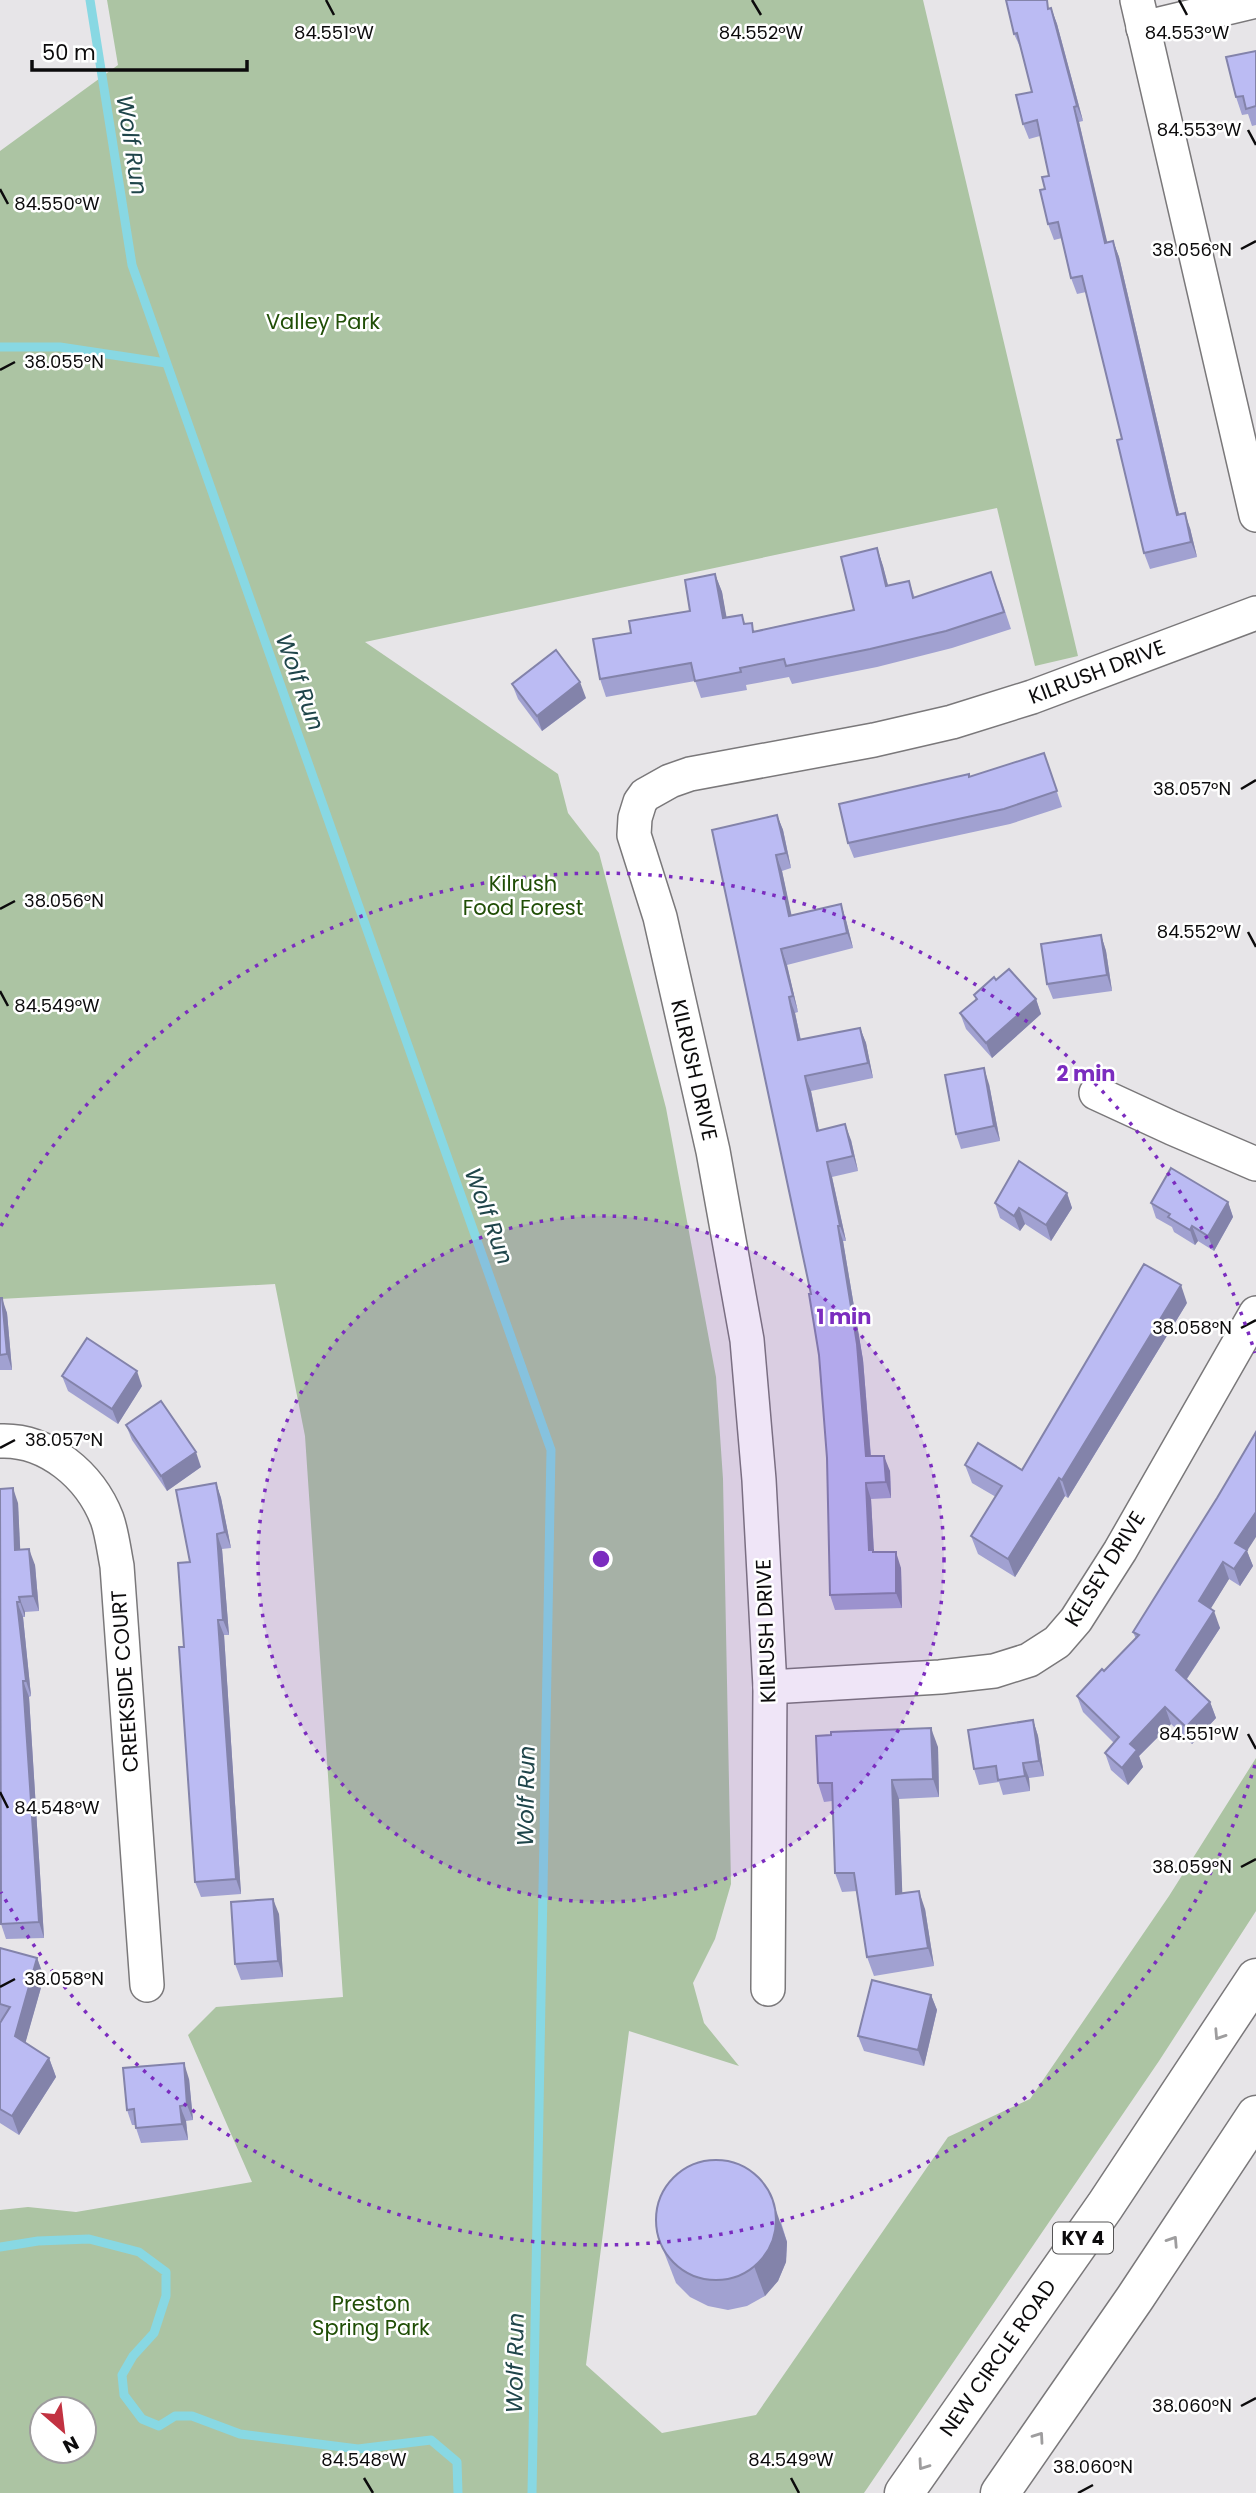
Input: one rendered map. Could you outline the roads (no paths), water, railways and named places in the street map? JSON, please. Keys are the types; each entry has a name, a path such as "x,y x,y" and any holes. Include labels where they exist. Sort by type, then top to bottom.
{"highway":[{"name":"NEW CIRCLE ROAD","path":"904,2493 1105,2206 1256,1978"},
{"path":"1000,2493 1135,2298 1256,2115"}],"street":[{"path":"1256,1 1140,14 1256,515"},
{"name":"KILRUSH DRIVE","path":"768,1989 770,1687 759,1480 747,1340 713,1151 660,917 634,835 640,802 645,794 690,774 874,740 952,722 1032,697 1256,613"},
{"path":"1096,1093 1256,1164"},
{"name":"KELSEY DRIVE","path":"770,1687 940,1677 994,1671 1028,1660 1057,1642 1076,1620 1120,1551 1256,1313"},
{"name":"CREEKSIDE COURT","path":"0,1441 14,1440 40,1448 66,1462 89,1487 107,1519 117,1566 147,1985"}],"waterway":[{"name":"Wolf Run","path":"90,0 132,265 551,1450 532,2493"},
{"path":"0,347 60,347 166,363"},
{"path":"0,2247 38,2241 89,2239 139,2252 166,2272 166,2296 154,2333 133,2356 122,2375 124,2395 142,2419 159,2426 175,2416 192,2416 240,2434 358,2449 431,2440 457,2462 458,2493"}],"park label":[{"name":"Valley Park","path":"323,322"},
{"name":"Kilrush Food Forest","path":"523,896"},
{"name":"Preston Spring Park","path":"371,2316"}]}
